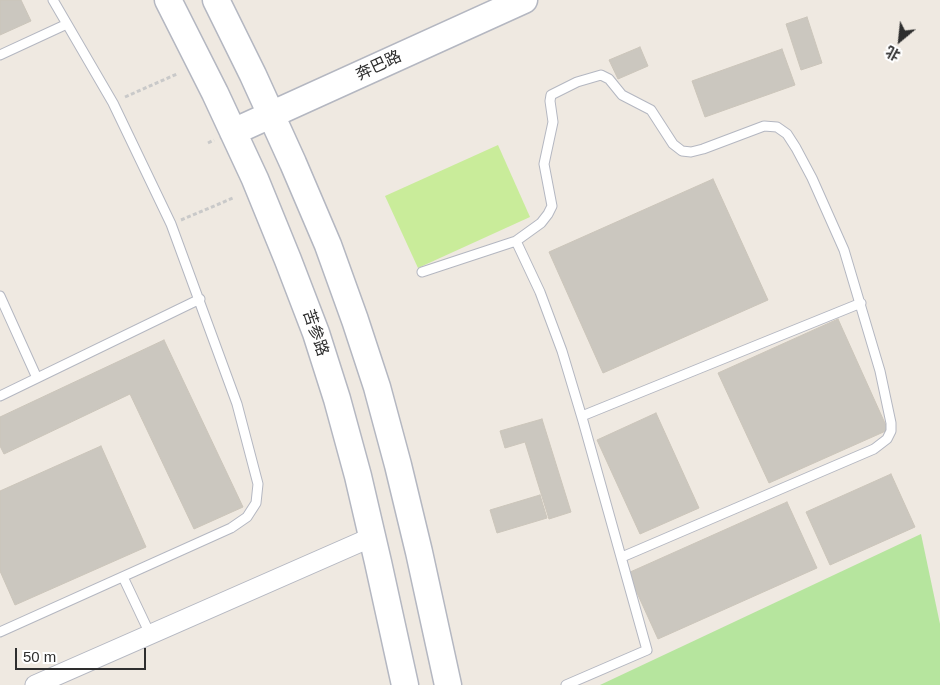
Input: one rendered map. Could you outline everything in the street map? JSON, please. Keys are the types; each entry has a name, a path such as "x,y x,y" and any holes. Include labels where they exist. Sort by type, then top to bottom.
{"street":[{"name":"苦参路","path":"168,0 233,132 288,260 316,333 342,418 372,537 405,685"},
{"path":"216,0 271,115 328,245 355,320 377,387 398,465 448,685"},
{"name":"奔巴路","path":"233,132 524,0"},
{"path":"35,685 372,537"}],"lane":[{"path":"0,632 230,528 247,517 256,503 258,484 237,404 171,224 113,103 54,0"},
{"path":"0,55 67,24"},
{"path":"422,272 516,241 541,222 548,214 552,206 544,164 553,122 551,95 591,77 605,76 622,95 651,110 673,144 682,151 691,152 703,149 764,126 771,126 782,130 796,148 844,250 888,404 891,423 888,439 874,449 622,557"},
{"path":"516,241 528,264 552,321 582,416 647,650 566,685"},
{"path":"0,296 37,378"},
{"path":"0,396 200,299"},
{"path":"582,416 860,303"},
{"path":"123,577 150,634"}],"path":[{"path":"113,103 177,74"},
{"path":"171,224 233,198"}],"green space":[{"path":"498,145 530,217 418,268 385,196"},
{"path":"921,534 940,624 940,685 600,685"}],"building":[{"path":"0,0 21,0 31,21 0,35"},
{"path":"807,17 822,63 801,70 786,24"},
{"path":"640,47 648,66 618,79 609,60"},
{"path":"782,49 795,85 705,117 692,81"},
{"path":"713,179 768,300 603,373 549,252"},
{"path":"838,319 888,430 769,483 718,373"},
{"path":"164,340 243,507 194,529 130,394 4,454 0,446 0,417"},
{"path":"656,413 699,508 640,534 597,440"},
{"path":"542,419 571,512 549,519 525,442 505,448 500,431"},
{"path":"101,446 146,547 15,605 0,571 0,491"},
{"path":"891,474 915,527 830,565 806,512"},
{"path":"540,495 547,518 497,533 490,510"},
{"path":"787,502 817,568 658,639 628,573"}]}
